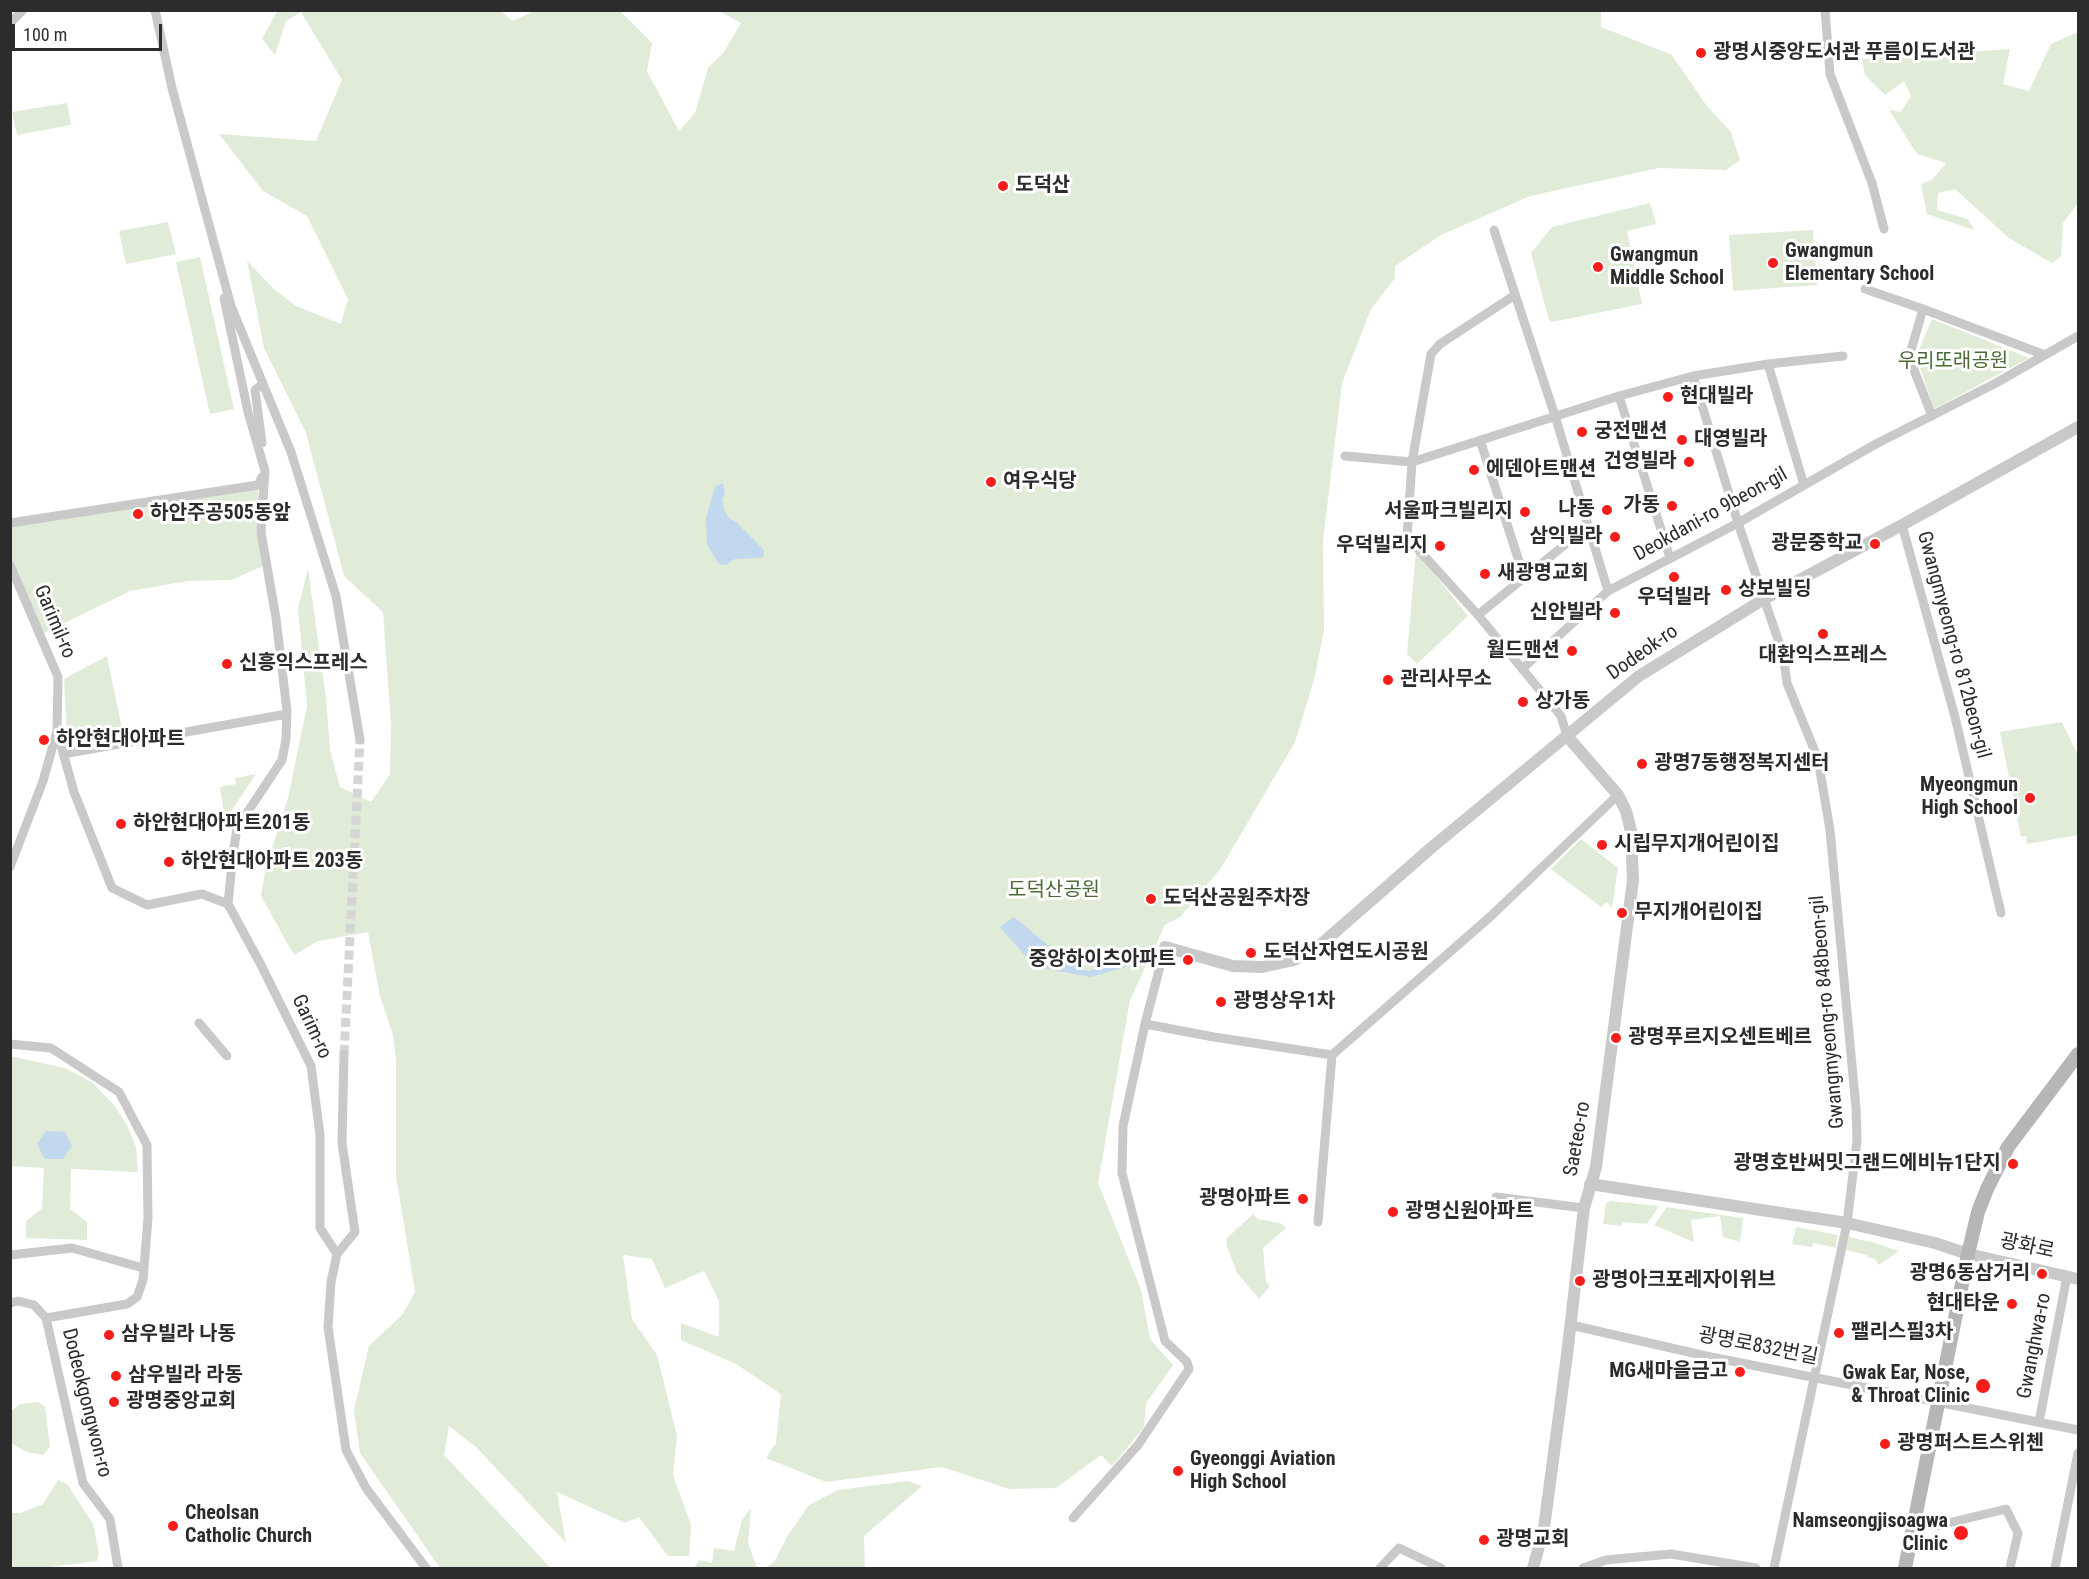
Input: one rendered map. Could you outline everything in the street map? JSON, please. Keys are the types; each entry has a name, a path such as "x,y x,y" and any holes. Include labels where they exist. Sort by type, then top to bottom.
{"main road":[{"path":"1905,1569 1978,1212 1997,1166 2008,1147 2079,1054"}],"street":[{"path":"10,23 23,10"},
{"path":"155,10 172,88 231,306 291,452 336,596 360,740"},
{"path":"1825,10 1830,74 1872,183 1884,228"},
{"path":"1494,230 1556,416 1608,591"},
{"path":"10,523 258,485 265,471 248,412 226,316 219,260"},
{"path":"1865,289 2045,355"},
{"path":"1515,295 1440,344 1431,354 1412,462 1407,537 1478,615 1561,716 1567,736"},
{"path":"1923,309 1909,357 1932,416"},
{"name":"Deokdani-ro 9beon-gil","path":"1522,669 1608,591 1738,523 1874,445 2079,336"},
{"path":"1345,456 1412,462 1619,396 1693,376 1768,364 1843,356"},
{"path":"1768,364 1804,485"},
{"name":"Gwangmyeong-ro 848beon-gil","path":"1693,376 1738,523 1783,654 1787,683 1818,759 1830,830 1856,1108 1857,1141 1847,1223 1774,1569"},
{"path":"57,731 74,792 112,888 147,905 202,894 228,904 237,828 282,760 286,739 287,714 276,618 261,532 265,471 255,390 263,384"},
{"path":"1619,396 1670,558"},
{"name":"Dodeok-ro","path":"1165,947 1233,966 1262,967 1294,960 1310,952 1639,676 1764,599 2079,428"},
{"path":"1480,440 1524,577"},
{"name":"Gwangmyeong-ro 812beon-gil","path":"1902,525 1956,717 2001,913"},
{"path":"1478,615 1588,526"},
{"name":"Garimil-ro","path":"10,565 58,677 57,731 43,782 10,867"},
{"path":"63,754 287,714"},
{"name":"Saeteo-ro","path":"1533,1569 1544,1528 1584,1208 1596,1167 1633,880 1631,831 1626,811 1618,795 1567,736"},
{"path":"1318,1222 1332,1055 1491,916 1618,795"},
{"name":"Garim-ro","path":"228,904 311,1066 320,1135 320,1228 337,1254 355,1232 342,1143 344,1054"},
{"path":"1073,1518 1138,1445 1189,1369 1186,1362 1165,1341 1122,1173 1123,1126 1165,947"},
{"path":"199,1023 227,1056"},
{"path":"1146,1024 1332,1055"},
{"path":"10,1044 51,1048 119,1092 147,1145 148,1218 143,1280 137,1297 127,1304 46,1318"},
{"name":"광화로","path":"1590,1184 1847,1223 1935,1243 1968,1254 2073,1277"},
{"path":"1496,1197 1584,1208"},
{"path":"10,1255 72,1248 143,1268"},
{"path":"337,1254 331,1282 328,1327 346,1450 366,1488 426,1569"},
{"name":"Gwanghwa-ro","path":"2039,1422 2073,1277"},
{"name":"Dodeokgongwon-ro","path":"10,1303 18,1301 34,1305 46,1318 83,1483 110,1519 118,1569"},
{"name":"광명로832번길","path":"1571,1325 1706,1356 2079,1430"},
{"path":"2055,1569 2079,1453"},
{"path":"1915,1520 1936,1526 2006,1509 2018,1533 2010,1569"},
{"path":"1380,1569 1399,1548 1441,1569"},
{"path":"1583,1569 1606,1560 1671,1554 1756,1569"}],"green space":[{"name":"도덕산공원","path":"278,10 500,10 512,21 534,11 620,11 652,43 647,71 679,131 695,113 708,68 724,52 741,23 719,11 1601,11 1601,27 1672,55 1706,105 1731,132 1740,160 1726,170 1659,168 1530,196 1441,235 1395,266 1395,278 1371,309 1342,383 1323,541 1324,630 1314,680 1295,742 1221,868 1180,917 1165,925 1130,1000 1098,1183 1141,1290 1150,1339 1173,1365 1146,1403 1144,1427 1112,1466 1101,1455 1056,1488 1009,1489 942,1467 826,1482 766,1458 776,1443 781,1394 736,1364 681,1340 681,1323 719,1337 719,1301 704,1271 665,1288 652,1259 623,1255 632,1319 657,1355 677,1436 673,1475 691,1525 689,1556 668,1556 639,1517 625,1523 557,1492 566,1543 476,1447 449,1426 444,1455 551,1568 440,1568 360,1453 354,1410 369,1346 403,1314 415,1292 396,1176 396,1060 393,1035 380,996 368,932 318,941 294,955 261,896 265,871 288,798 307,706 298,608 308,569 326,698 330,750 340,787 371,802 390,774 391,724 383,612 344,576 306,433 264,348 247,261 274,289 296,306 341,324 348,299 307,216 263,191 219,134 316,141 342,80 301,12 286,21 275,55 262,39"},
{"path":"2078,32 2078,203 2063,223 2061,256 2052,263 2009,238 1955,189 1938,193 1937,210 1968,219 1974,230 1927,214 1921,184 1932,180 1946,163 1917,154 1889,110 1901,112 1911,96 1904,81 1885,95 1865,75 1862,59 2010,49 2003,84 2029,91 2051,44"},
{"path":"67,103 71,125 17,135 12,112"},
{"path":"1650,203 1656,224 1627,231 1642,304 1552,322 1549,320 1531,253 1552,227"},
{"path":"168,222 176,254 126,264 119,231"},
{"path":"1813,230 1817,285 1733,291 1729,235"},
{"path":"200,257 234,409 210,414 176,262"},
{"name":"우리또래공원","path":"1932,319 2029,358 1934,409 1916,356"},
{"path":"258,485 266,565 231,580 188,581 130,591 40,635 11,565 10,523"},
{"path":"1416,551 1468,616 1417,664 1407,654"},
{"path":"107,656 125,743 68,753 64,679"},
{"path":"2062,722 2078,755 2078,835 2027,844 2026,836 2021,837 2000,732"},
{"path":"256,774 225,820 220,787 236,784 235,778"},
{"path":"1581,839 1618,868 1612,908 1607,902 1601,907 1551,869"},
{"path":"10,1056 65,1068 93,1083 114,1105 127,1125 136,1147 138,1172 71,1169 70,1209 87,1222 87,1240 26,1238 26,1221 42,1208 44,1168 11,1166"},
{"path":"1610,1201 1659,1206 1647,1224 1623,1222 1622,1226 1603,1224 1606,1204"},
{"path":"1667,1207 1743,1218 1740,1242 1723,1237 1720,1216 1691,1220 1694,1242 1654,1225"},
{"path":"1253,1214 1258,1219 1280,1223 1286,1228 1263,1248 1266,1282 1270,1286 1259,1299 1237,1273 1226,1244 1227,1238"},
{"path":"1796,1227 1838,1235 1836,1248 1813,1243 1812,1247 1792,1244"},
{"path":"1849,1237 1899,1251 1879,1265 1875,1259 1867,1255 1846,1250"},
{"path":"38,1402 45,1407 50,1447 43,1455 27,1452 11,1443 11,1411 20,1404"},
{"path":"58,1480 67,1484 93,1524 99,1554 97,1561 42,1568 11,1568 11,1513 21,1513 43,1504"},
{"path":"908,1481 922,1486 864,1536 865,1568 765,1568 775,1561 788,1535 809,1505 838,1490"},
{"path":"751,1508 748,1543 757,1568 694,1568 699,1560 712,1563 714,1548 734,1551 742,1520"}],"water":[{"path":"723,484 725,494 722,500 729,518 764,550 764,556 735,559 726,565 719,564 707,545 706,518 716,485"},
{"path":"1014,917 1068,962 1088,971 1138,957 1139,963 1091,977 1035,967 1000,927"},
{"path":"46,1131 65,1132 72,1146 63,1159 45,1159 37,1144"}],"tunnel":[{"path":"344,1054 360,740"}],"place":[{"name":"광명시중앙도서관 푸름이도서관","path":"1701,53"},
{"name":"도덕산","path":"1003,186"},
{"name":"Gwangmun Elementary School","path":"1773,263"},
{"name":"Gwangmun Middle School","path":"1598,267"},
{"name":"현대빌라","path":"1668,397"},
{"name":"궁전맨션","path":"1582,432"},
{"name":"대영빌라","path":"1682,440"},
{"name":"건영빌라","path":"1689,462"},
{"name":"에덴아트맨션","path":"1474,470"},
{"name":"여우식당","path":"991,482"},
{"name":"가동","path":"1672,506"},
{"name":"나동","path":"1607,510"},
{"name":"서울파크빌리지","path":"1525,512"},
{"name":"하안주공505동앞","path":"138,514"},
{"name":"삼익빌라","path":"1615,537"},
{"name":"광문중학교","path":"1875,544"},
{"name":"우덕빌리지","path":"1440,546"},
{"name":"새광명교회","path":"1485,574"},
{"name":"우덕빌라","path":"1674,577"},
{"name":"상보빌딩","path":"1726,590"},
{"name":"신안빌라","path":"1615,613"},
{"name":"대환익스프레스","path":"1823,634"},
{"name":"월드맨션","path":"1572,651"},
{"name":"신흥익스프레스","path":"227,664"},
{"name":"관리사무소","path":"1388,680"},
{"name":"상가동","path":"1523,702"},
{"name":"하안현대아파트","path":"44,740"},
{"name":"광명7동행정복지센터","path":"1642,764"},
{"name":"Myeongmun High School","path":"2030,798"},
{"name":"하안현대아파트201동","path":"121,824"},
{"name":"시립무지개어린이집","path":"1602,845"},
{"name":"하안현대아파트 203동","path":"169,862"},
{"name":"도덕산공원주차장","path":"1151,899"},
{"name":"무지개어린이집","path":"1622,913"},
{"name":"도덕산자연도시공원","path":"1251,953"},
{"name":"중앙하이츠아파트","path":"1188,960"},
{"name":"광명상우1차","path":"1221,1002"},
{"name":"광명푸르지오센트베르","path":"1616,1038"},
{"name":"광명호반써밋그랜드에비뉴1단지","path":"2013,1164"},
{"name":"광명아파트","path":"1303,1199"},
{"name":"광명신원아파트","path":"1393,1212"},
{"name":"광명6동삼거리","path":"2042,1274"},
{"name":"광명아크포레자이위브","path":"1580,1281"},
{"name":"현대타운","path":"2012,1304"},
{"name":"팰리스필3차","path":"1839,1333"},
{"name":"삼우빌라 나동","path":"109,1335"},
{"name":"MG새마을금고","path":"1740,1372"},
{"name":"삼우빌라 라동","path":"116,1376"},
{"name":"Gwak Ear, Nose, & Throat Clinic","path":"1983,1386"},
{"name":"광명중앙교회","path":"114,1402"},
{"name":"광명퍼스트스위첸","path":"1885,1444"},
{"name":"Gyeonggi Aviation High School","path":"1178,1471"},
{"name":"Cheolsan Catholic Church","path":"173,1526"},
{"name":"Namseongjisoagwa Clinic","path":"1961,1533"},
{"name":"광명교회","path":"1484,1540"}]}
